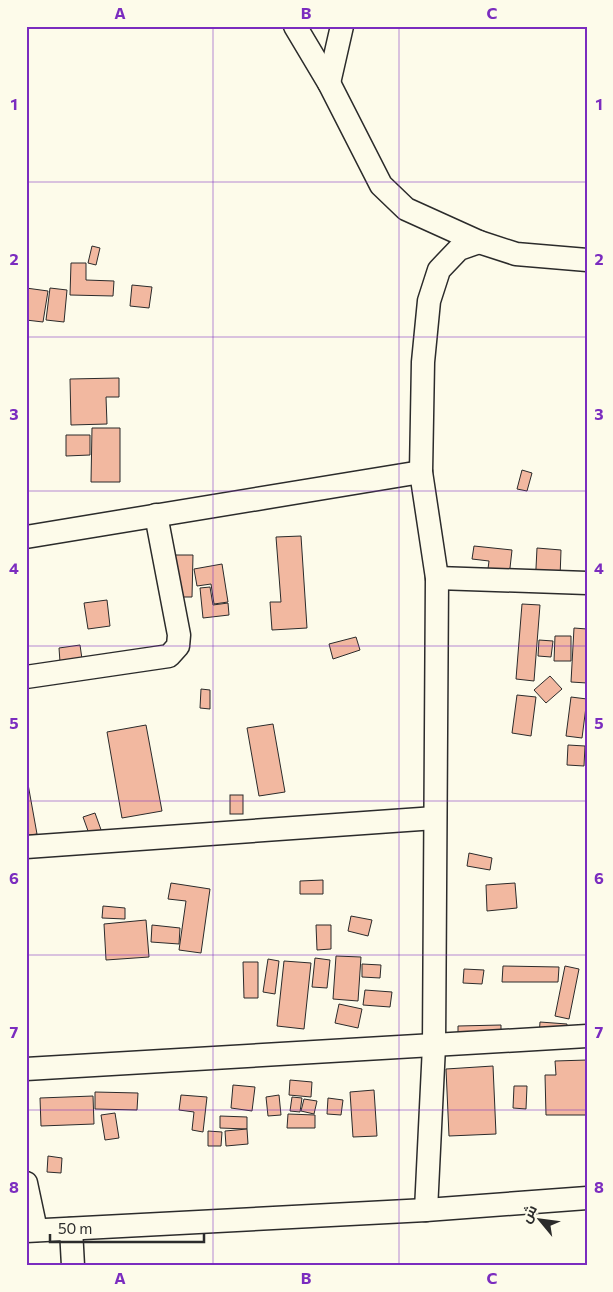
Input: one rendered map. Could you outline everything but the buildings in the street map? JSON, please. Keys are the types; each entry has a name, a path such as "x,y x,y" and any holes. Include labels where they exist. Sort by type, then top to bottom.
{"street":[{"path":"295,26 330,83 381,184 406,209 479,242 516,254 587,260"},
{"path":"330,83 342,26"},
{"path":"426,1210 434,1046 437,578 421,472 423,362 429,301 439,270 459,249 479,242"},
{"path":"26,537 421,472"},
{"path":"26,677 169,656 178,646 179,635 156,516"},
{"path":"437,578 587,583"},
{"path":"26,847 435,818"},
{"path":"26,1069 587,1036"},
{"path":"26,1182 31,1231 426,1210 587,1198"},
{"path":"71,1229 73,1266"}]}
